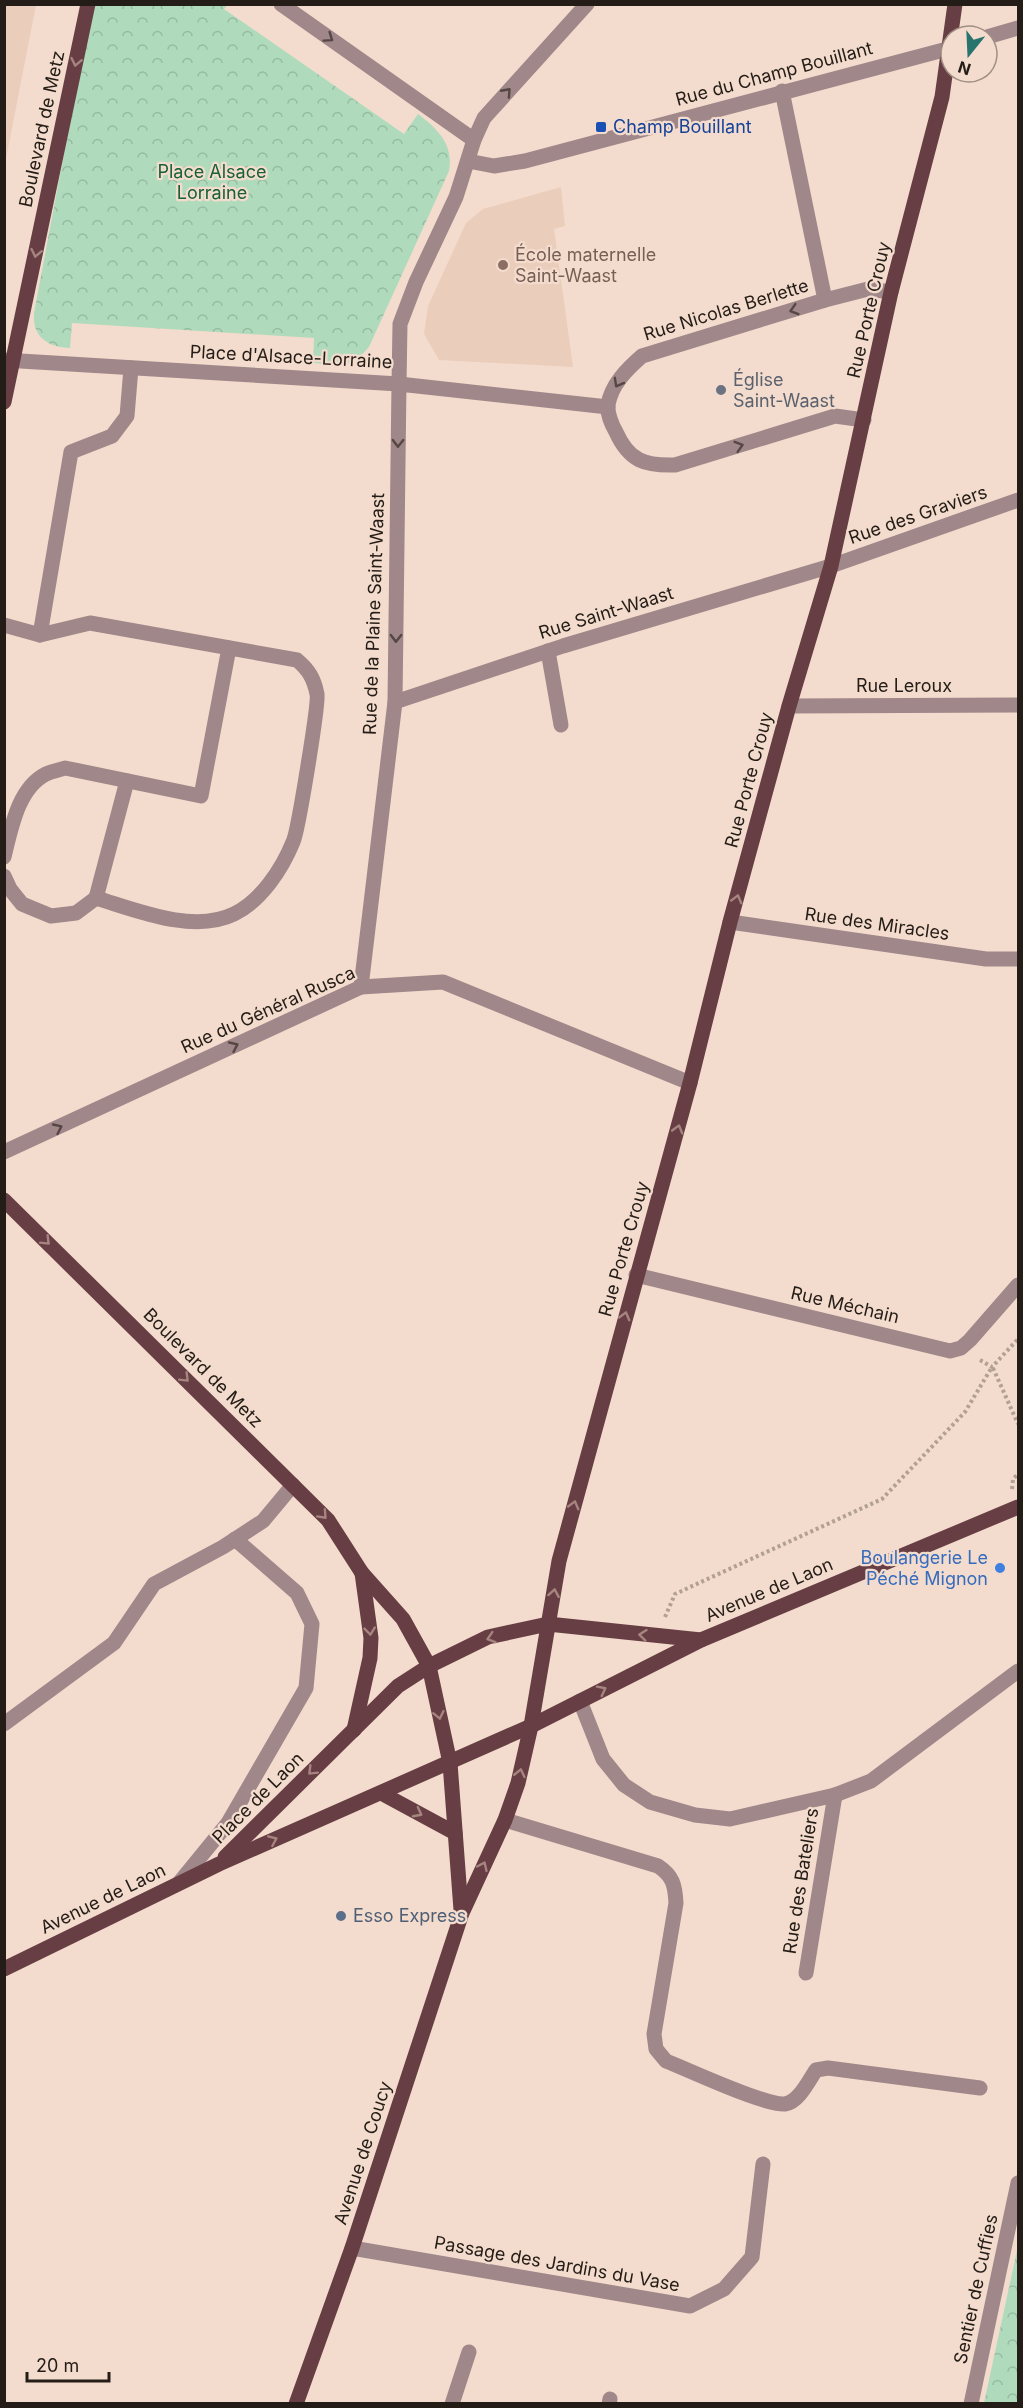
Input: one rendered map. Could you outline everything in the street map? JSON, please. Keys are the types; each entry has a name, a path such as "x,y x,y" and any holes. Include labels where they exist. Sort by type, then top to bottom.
{"main road":[{"name":"Boulevard de Metz","path":"4,402 9,360 88,4"},
{"name":"Rue Porte Crouy","path":"952,24 955,4"},
{"name":"Rue Porte Crouy","path":"548,1624 559,1561 690,1083 730,922 789,706 831,566 891,292 944,84"},
{"name":"Boulevard de Metz","path":"4,1200 328,1520 362,1573"},
{"name":"Avenue de Laon","path":"701,1640 1018,1507"},
{"path":"362,1573 403,1619 429,1666 450,1763 462,1913"},
{"path":"354,1730 370,1658 371,1638 362,1573"},
{"name":"Place de Laon","path":"219,1864 398,1686 429,1666 488,1637 548,1624 701,1640"},
{"path":"462,1913 505,1820 518,1783 531,1726 548,1624"},
{"name":"Place de Laon","path":"219,1864 531,1726 701,1640"},
{"path":"381,1793 455,1833"},
{"name":"Avenue de Laon","path":"4,1969 219,1864"},
{"name":"Avenue de Coucy","path":"296,2403 352,2248 462,1913"}],"street":[{"path":"281,4 474,140"},
{"name":"Place d'Alsace-Lorraine","path":"9,360 399,384 400,324 416,282 456,197 474,140 484,118 587,4"},
{"path":"999,34 1018,28"},
{"name":"Rue du Champ Bouillant","path":"468,161 494,166 525,162 939,51"},
{"path":"782,91 825,300"},
{"name":"Rue Nicolas Berlette","path":"608,407 616,385 626,370 642,356 825,300 868,289 891,292"},
{"path":"40,635 71,452 112,436 127,416 131,368"},
{"path":"399,384 608,407 613,427 621,443 636,460 654,466 675,465 835,416 864,420"},
{"name":"Rue de la Plaine Saint-Waast","path":"362,987 395,702 399,384"},
{"name":"Rue des Graviers","path":"831,566 1018,500"},
{"name":"Rue Saint-Waast","path":"395,702 548,651 831,566"},
{"path":"4,625 40,635 90,623 297,660 310,671 318,697 294,841 268,888 233,914 199,922 158,916 96,898"},
{"path":"4,857 11,826 27,789 46,774 65,768 201,796 229,648"},
{"path":"548,651 561,724"},
{"name":"Rue Leroux","path":"789,706 1018,705"},
{"path":"4,876 10,889 22,904 51,916 76,913 96,898 127,781"},
{"name":"Rue des Miracles","path":"730,922 986,959 1018,958"},
{"name":"Rue du Général Rusca","path":"4,1152 362,987 443,982 690,1083"},
{"name":"Rue Méchain","path":"636,1275 950,1351 962,1348"},
{"path":"962,1348 1018,1284"},
{"path":"4,1724 114,1643 154,1584 263,1521 293,1485"},
{"path":"179,1883 228,1823 306,1688 312,1624 297,1593 235,1539"},
{"path":"580,1701 603,1759 624,1785 650,1802 695,1815 730,1819 836,1795 872,1781 1018,1671"},
{"name":"Rue des Bateliers","path":"806,1973 836,1795"},
{"path":"505,1820 658,1866 670,1874 675,1886 676,1902 654,2034 656,2049 666,2061 761,2099 786,2104 795,2098 816,2070 828,2068 980,2088"},
{"name":"Passage des Jardins du Vase","path":"352,2248 690,2306 724,2289 752,2257 763,2164"},
{"name":"Sentier de Cuffies","path":"972,2403 1018,2183"},
{"path":"452,2403 469,2352"}],"path":[{"path":"657,1636 675,1594 882,1499 964,1412 992,1367 1018,1339"},
{"path":"962,1348 992,1367 1018,1424"}],"shaded area":[{"path":"4,5 36,5 6,159 4,159"},
{"name":"École maternelle Saint-Waast","path":"561,187 565,226 554,229 573,367 439,360 424,334 428,306 466,223 483,209"}],"green space":[{"name":"Place Alsace Lorraine","path":"92,5 227,5 224,9 404,134 418,114 443,138 449,153 449,171 369,347 356,359 337,365 313,363 314,338 72,323 70,348 48,343 39,334 34,321 34,313"},
{"path":"1018,2246 1018,2403 984,2403"}],"place":[{"name":"Champ Bouillant","path":"601,127"},
{"name":"École maternelle Saint-Waast","path":"503,265"},
{"name":"Église Saint-Waast","path":"721,390"},
{"name":"Boulangerie Le Péché Mignon","path":"1000,1568"},
{"name":"Esso Express","path":"341,1916"}]}
